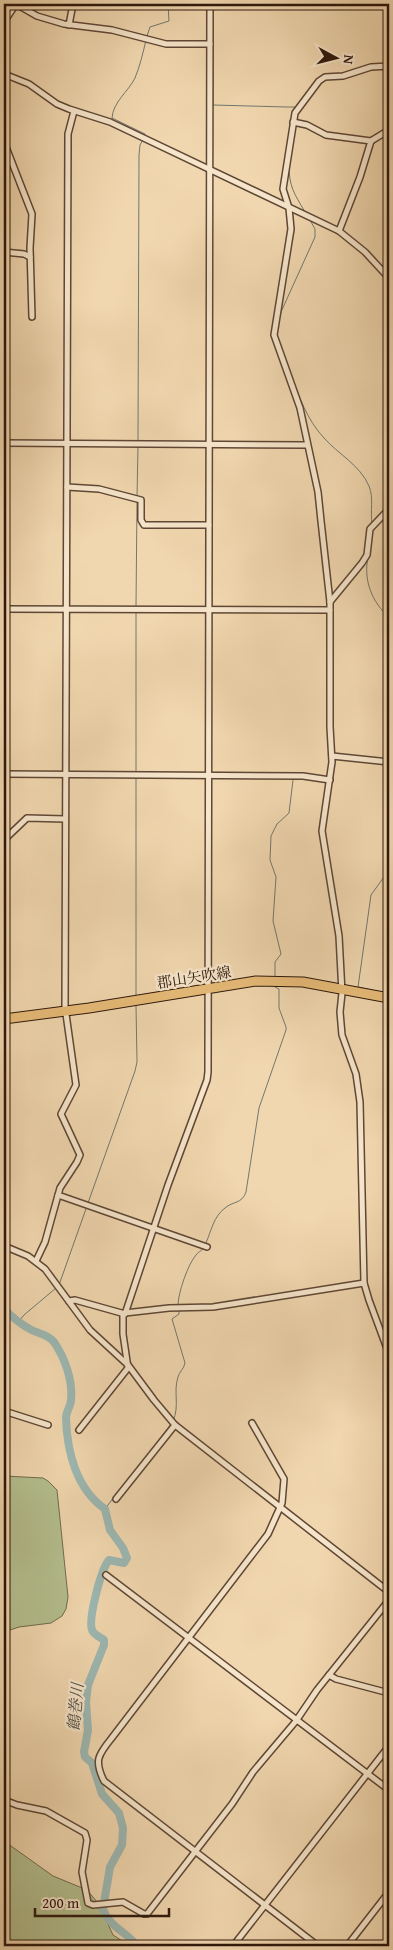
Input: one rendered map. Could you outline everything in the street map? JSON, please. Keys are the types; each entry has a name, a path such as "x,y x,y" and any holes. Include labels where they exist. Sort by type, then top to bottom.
{"main road":[{"name":"郡山矢吹線","path":"4,1019 272,980 303,982 389,998"}],"street":[{"path":"4,22 16,4 38,16 69,25 112,30 166,44 210,44"},
{"path":"69,25 72,4"},
{"path":"78,1430 124,1374 128,1366 123,1334 124,1314 207,1080 210,4"},
{"path":"389,66 371,67 346,76 325,77 298,107 293,122 283,189 289,208 291,229 274,338 299,403 318,492 330,602 330,727 332,756 322,831 336,912 342,990 340,1012 342,1035 356,1074 360,1102 364,1283 389,1354"},
{"path":"4,74 29,84 57,104 110,122 339,232 365,252 389,278"},
{"path":"36,1261 45,1242 58,1195 80,1155 61,1114 76,1086 66,1011 65,819 68,134 74,111"},
{"path":"293,122 306,125 326,135 370,141 389,130"},
{"path":"339,232 360,177 370,141"},
{"path":"4,142 31,209 32,318"},
{"path":"4,252 24,254 30,257"},
{"path":"4,443 307,445"},
{"path":"67,487 100,489 141,500 144,525 209,525"},
{"path":"330,602 362,563 367,555 370,529 389,508"},
{"path":"4,609 330,610"},
{"path":"332,756 389,762"},
{"path":"4,774 303,776 330,780"},
{"path":"4,840 27,818 65,819"},
{"path":"58,1195 207,1247"},
{"path":"4,1246 28,1256 48,1273 90,1330 128,1366 175,1425 389,1592"},
{"path":"69,1300 124,1314 170,1308 213,1307 364,1283"},
{"path":"4,1411 48,1425"},
{"path":"252,1424 283,1476 282,1503 264,1541 107,1744 97,1760 104,1781 318,1946"},
{"path":"116,1499 175,1425"},
{"path":"106,1575 389,1790"},
{"path":"4,1800 17,1805 46,1811 85,1833 87,1844 82,1872 89,1904 123,1902 147,1914 232,1804 253,1772 296,1721 329,1675 389,1600"},
{"path":"329,1675 389,1693"},
{"path":"233,1946 389,1746"},
{"path":"347,1946 389,1892"}],"green space":[{"path":"4,1476 43,1478 57,1490 68,1597 66,1609 62,1616 51,1623 19,1627 4,1632"},
{"path":"4,1841 53,1876 87,1890 98,1903 113,1935 130,1946 4,1946"}],"waterway":[{"path":"147,36 150,27 169,21 168,4"},
{"path":"213,4 213,105 295,107 294,110"},
{"path":"145,136 145,134 112,118 115,107 135,78 146,40"},
{"path":"292,114 292,122"},
{"path":"138,442 139,155 140,145 143,140"},
{"path":"289,165 293,190 305,212"},
{"path":"278,324 281,312 315,237 315,229 310,220"},
{"path":"290,373 304,407 318,431 360,472 369,486 372,524"},
{"path":"137,497 138,446"},
{"path":"136,607 137,501"},
{"path":"370,552 372,531"},
{"path":"368,558 367,574 370,590 378,605 389,617"},
{"path":"136,611 136,773"},
{"path":"136,777 136,996"},
{"path":"275,978 275,962 281,954 273,921 276,877 270,860 271,836 277,824 289,813 293,780"},
{"path":"372,990 358,987 371,895 389,870"},
{"path":"206,1243 213,1224 221,1211 242,1199 246,1192 259,1108 286,1030 279,1008 279,989 275,985"},
{"path":"88,1203 135,1071 137,1062 136,1005"},
{"path":"59,1285 87,1206"},
{"path":"178,1305 187,1272 193,1259 204,1247"},
{"path":"19,1321 56,1288"},
{"name":"鶴巻川","path":"4,1309 31,1330 51,1339 62,1355 71,1385 71,1402 66,1418 71,1456 80,1480 87,1491 105,1509 110,1530 123,1548 127,1558 124,1563 109,1560 102,1573 94,1605 92,1630 104,1640 104,1645 88,1685 86,1702 88,1730 84,1752 85,1757 92,1763 102,1794 119,1813 123,1828 122,1845 110,1867 103,1909 109,1920 137,1946"},
{"path":"173,1421 176,1410 177,1383 185,1363 172,1319 179,1314 179,1309"},
{"path":"136,1470 171,1424"},
{"path":"105,1509 114,1497"}]}
